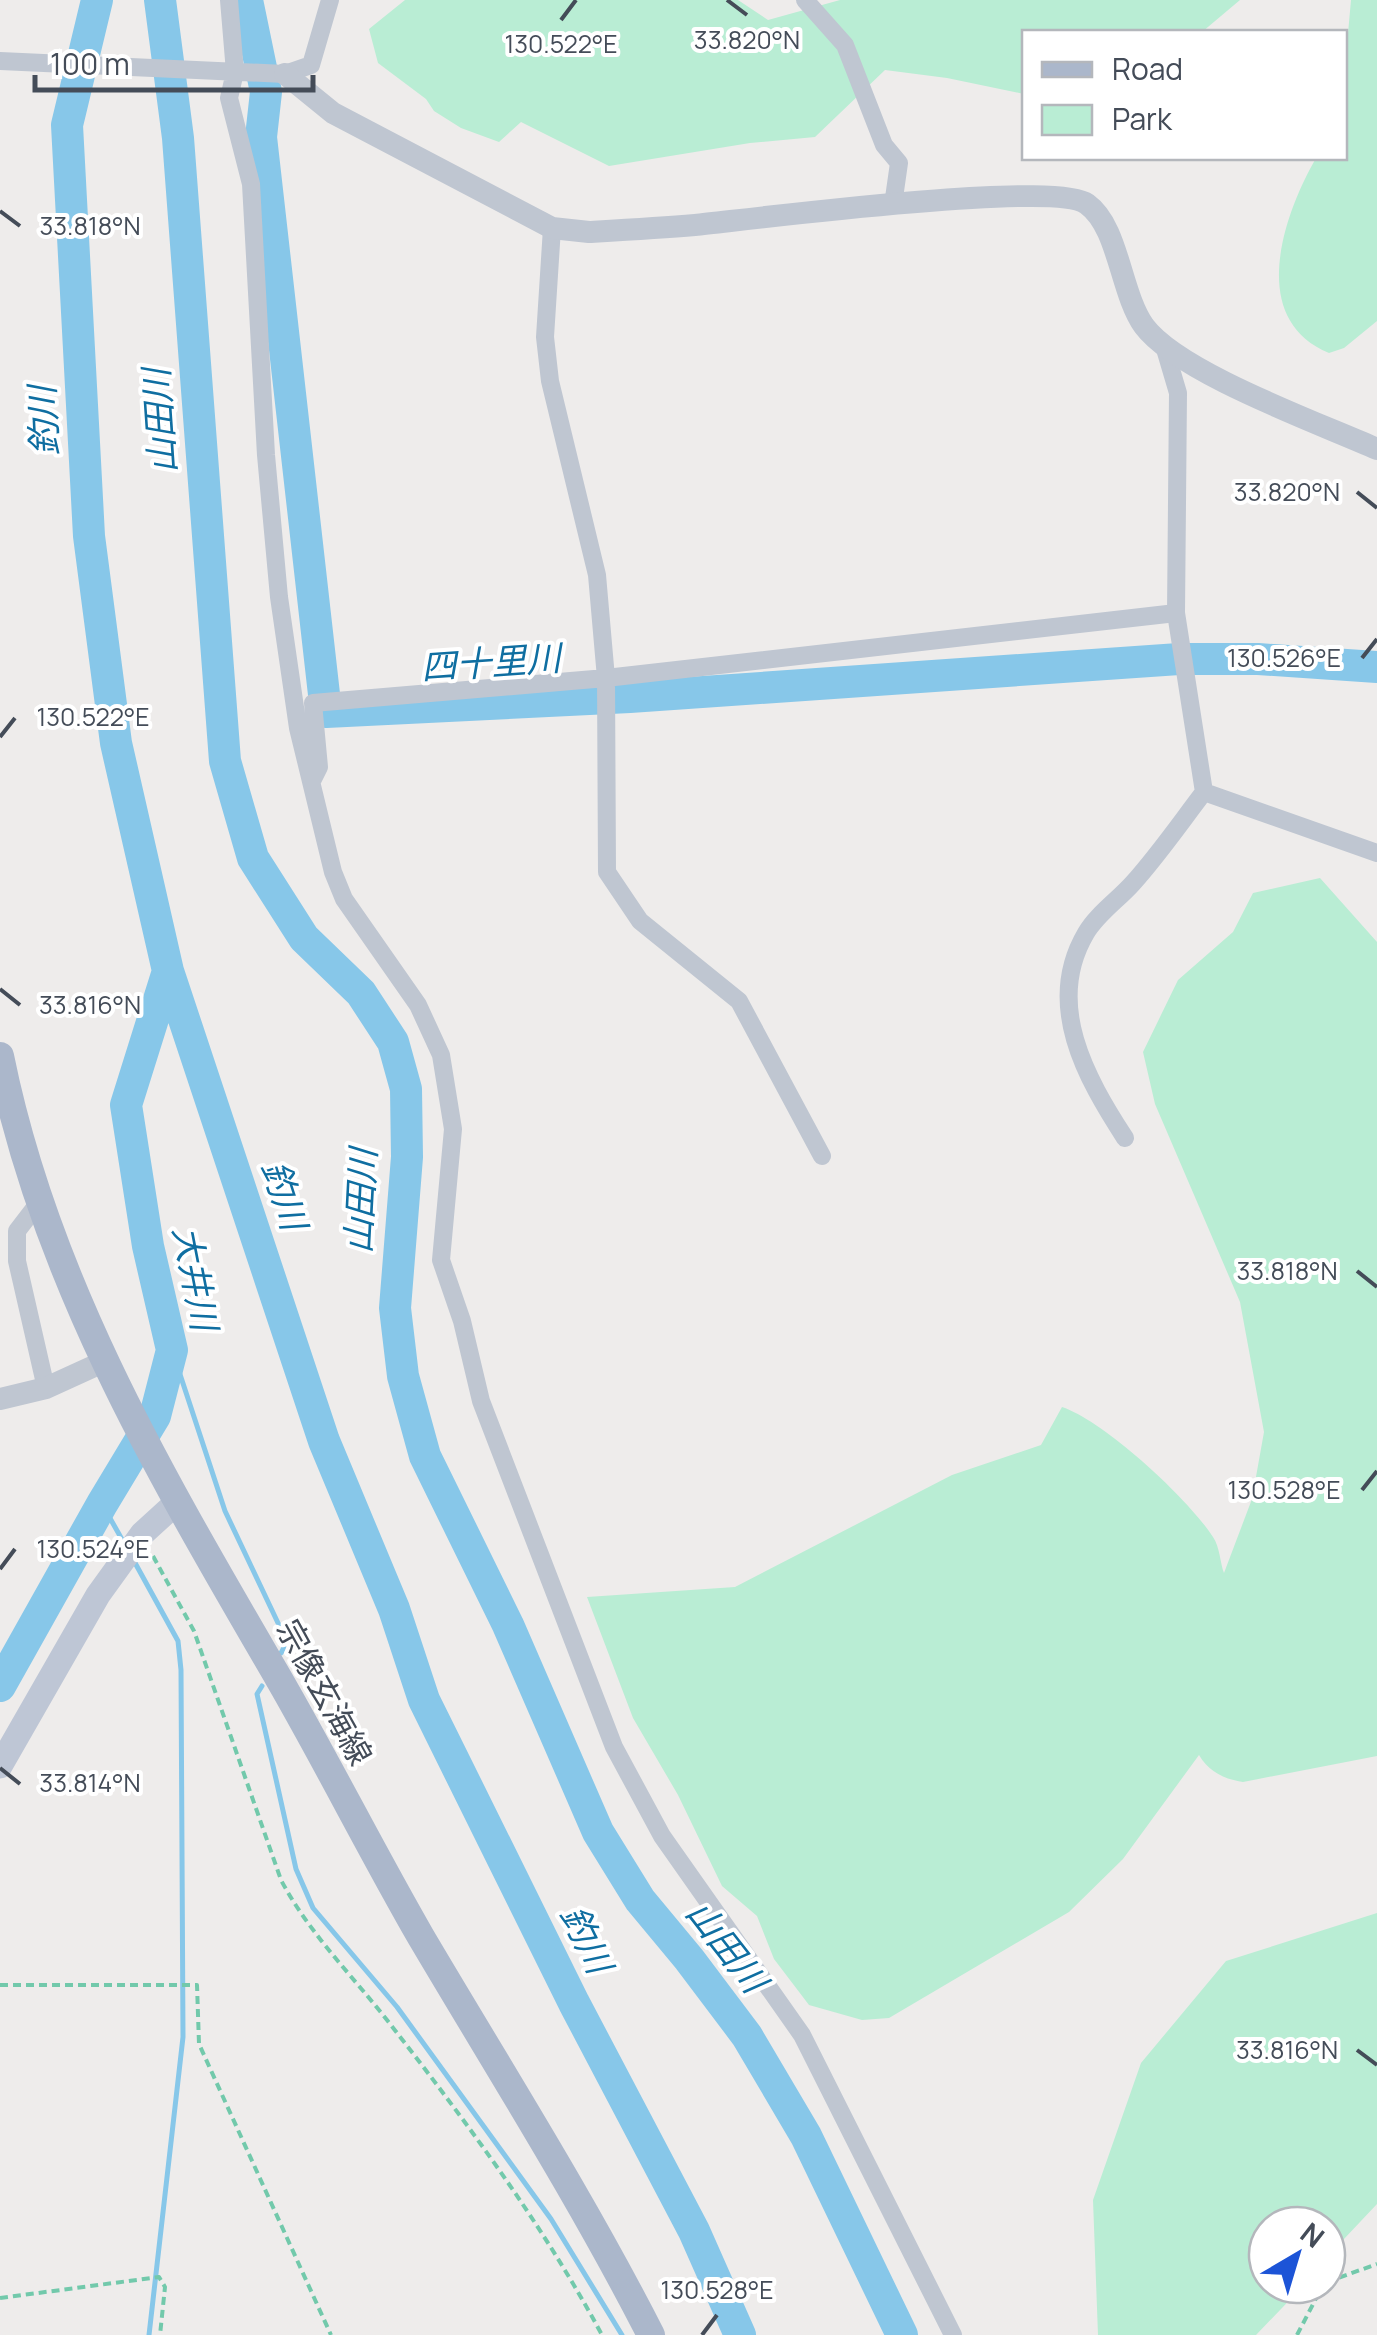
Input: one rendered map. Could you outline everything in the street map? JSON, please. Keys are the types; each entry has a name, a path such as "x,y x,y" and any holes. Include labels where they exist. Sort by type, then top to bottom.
{"main road":[{"name":"宗像玄海線","path":"0,1056 40,1201 122,1400 421,1936 602,2240 652,2335"},
{"path":"0,1766 98,1595 134,1544 176,1502"}],"street":[{"path":"229,0 235,72 229,98 251,184 278,596 298,728 332,872 344,899 418,1005 441,1055 452,1129 441,1260 462,1321 481,1401 614,1747 662,1836 802,2035 953,2335"},
{"path":"0,61 285,74 311,65 330,0"},
{"path":"805,0 844,45 884,146 899,164 892,204"},
{"path":"285,74 333,112 552,228 589,232 892,204 1010,197 1077,198 1088,204 1106,226 1122,280 1143,324 1165,349 1224,381 1377,449"},
{"path":"552,228 545,337 550,381 597,575 606,678 607,872 640,921 739,1001 822,1156"},
{"path":"1124,1138 1089,1082 1073,1042 1069,1008 1072,970 1087,932 1134,882 1204,792 1176,613 1178,393 1165,349"},
{"path":"312,782 319,768 313,703 606,678 1176,613"},
{"path":"1204,792 1377,853"},
{"path":"40,1201 17,1231 17,1261 46,1388"},
{"path":"0,1400 46,1388 104,1362"}],"path":[{"path":"134,1544 194,1631 281,1880 301,1918 386,2018 492,2160 576,2286 602,2335"},
{"path":"0,1985 197,1985 200,2044 332,2335"},
{"path":"1347,2275 1377,2264"},
{"path":"0,2298 160,2277 165,2286 160,2335"},
{"path":"1297,2335 1313,2305"}],"green space":[{"path":"405,0 738,0 768,20 840,0 1240,0 1204,30 1022,30 1022,94 885,70 815,137 750,143 609,166 521,122 499,142 461,128 434,111 426,99 378,63 369,29"},
{"path":"1351,0 1377,0 1377,321 1344,348 1329,353 1304,337 1288,316 1280,292 1279,264 1293,208 1315,160 1347,160"},
{"path":"1320,878 1377,942 1377,1756 1243,1782 1218,1774 1199,1755 1123,1859 1069,1912 889,2018 862,2020 809,2005 774,1959 757,1916 722,1886 678,1795 633,1718 587,1597 735,1587 952,1475 1041,1445 1062,1407 1122,1444 1185,1502 1215,1541 1224,1573 1252,1499 1264,1432 1240,1302 1155,1104 1143,1052 1178,980 1233,932 1253,893"},
{"path":"1377,1913 1377,2204 1347,2236 1347,2205 1247,2205 1247,2305 1285,2305 1256,2335 1098,2335 1093,2200 1141,2063 1226,1961"}],"waterway":[{"name":"釣川","path":"97,0 67,125 89,536 116,743 168,971 324,1441 394,1609 424,1700 574,2003 694,2231 740,2335"},
{"name":"山田川","path":"160,0 178,138 225,761 253,858 304,938 361,993 393,1042 406,1089 407,1157 395,1308 403,1376 425,1456 508,1625 598,1832 640,1900 747,2036 806,2136 902,2335"},
{"name":"四十里川","path":"247,0 266,92 261,137 326,712 630,697 1179,659 1258,659 1377,667"},
{"name":"大井川","path":"0,1686 155,1416 172,1350 148,1246 126,1105 168,971"},
{"path":"172,1350 225,1511 287,1642 281,1653"},
{"path":"102,1504 124,1543"},
{"path":"134,1561 178,1641 181,1670 183,2037 149,2335"},
{"path":"262,1686 257,1694 296,1869 313,1908 397,2007 551,2219 622,2335"}]}
